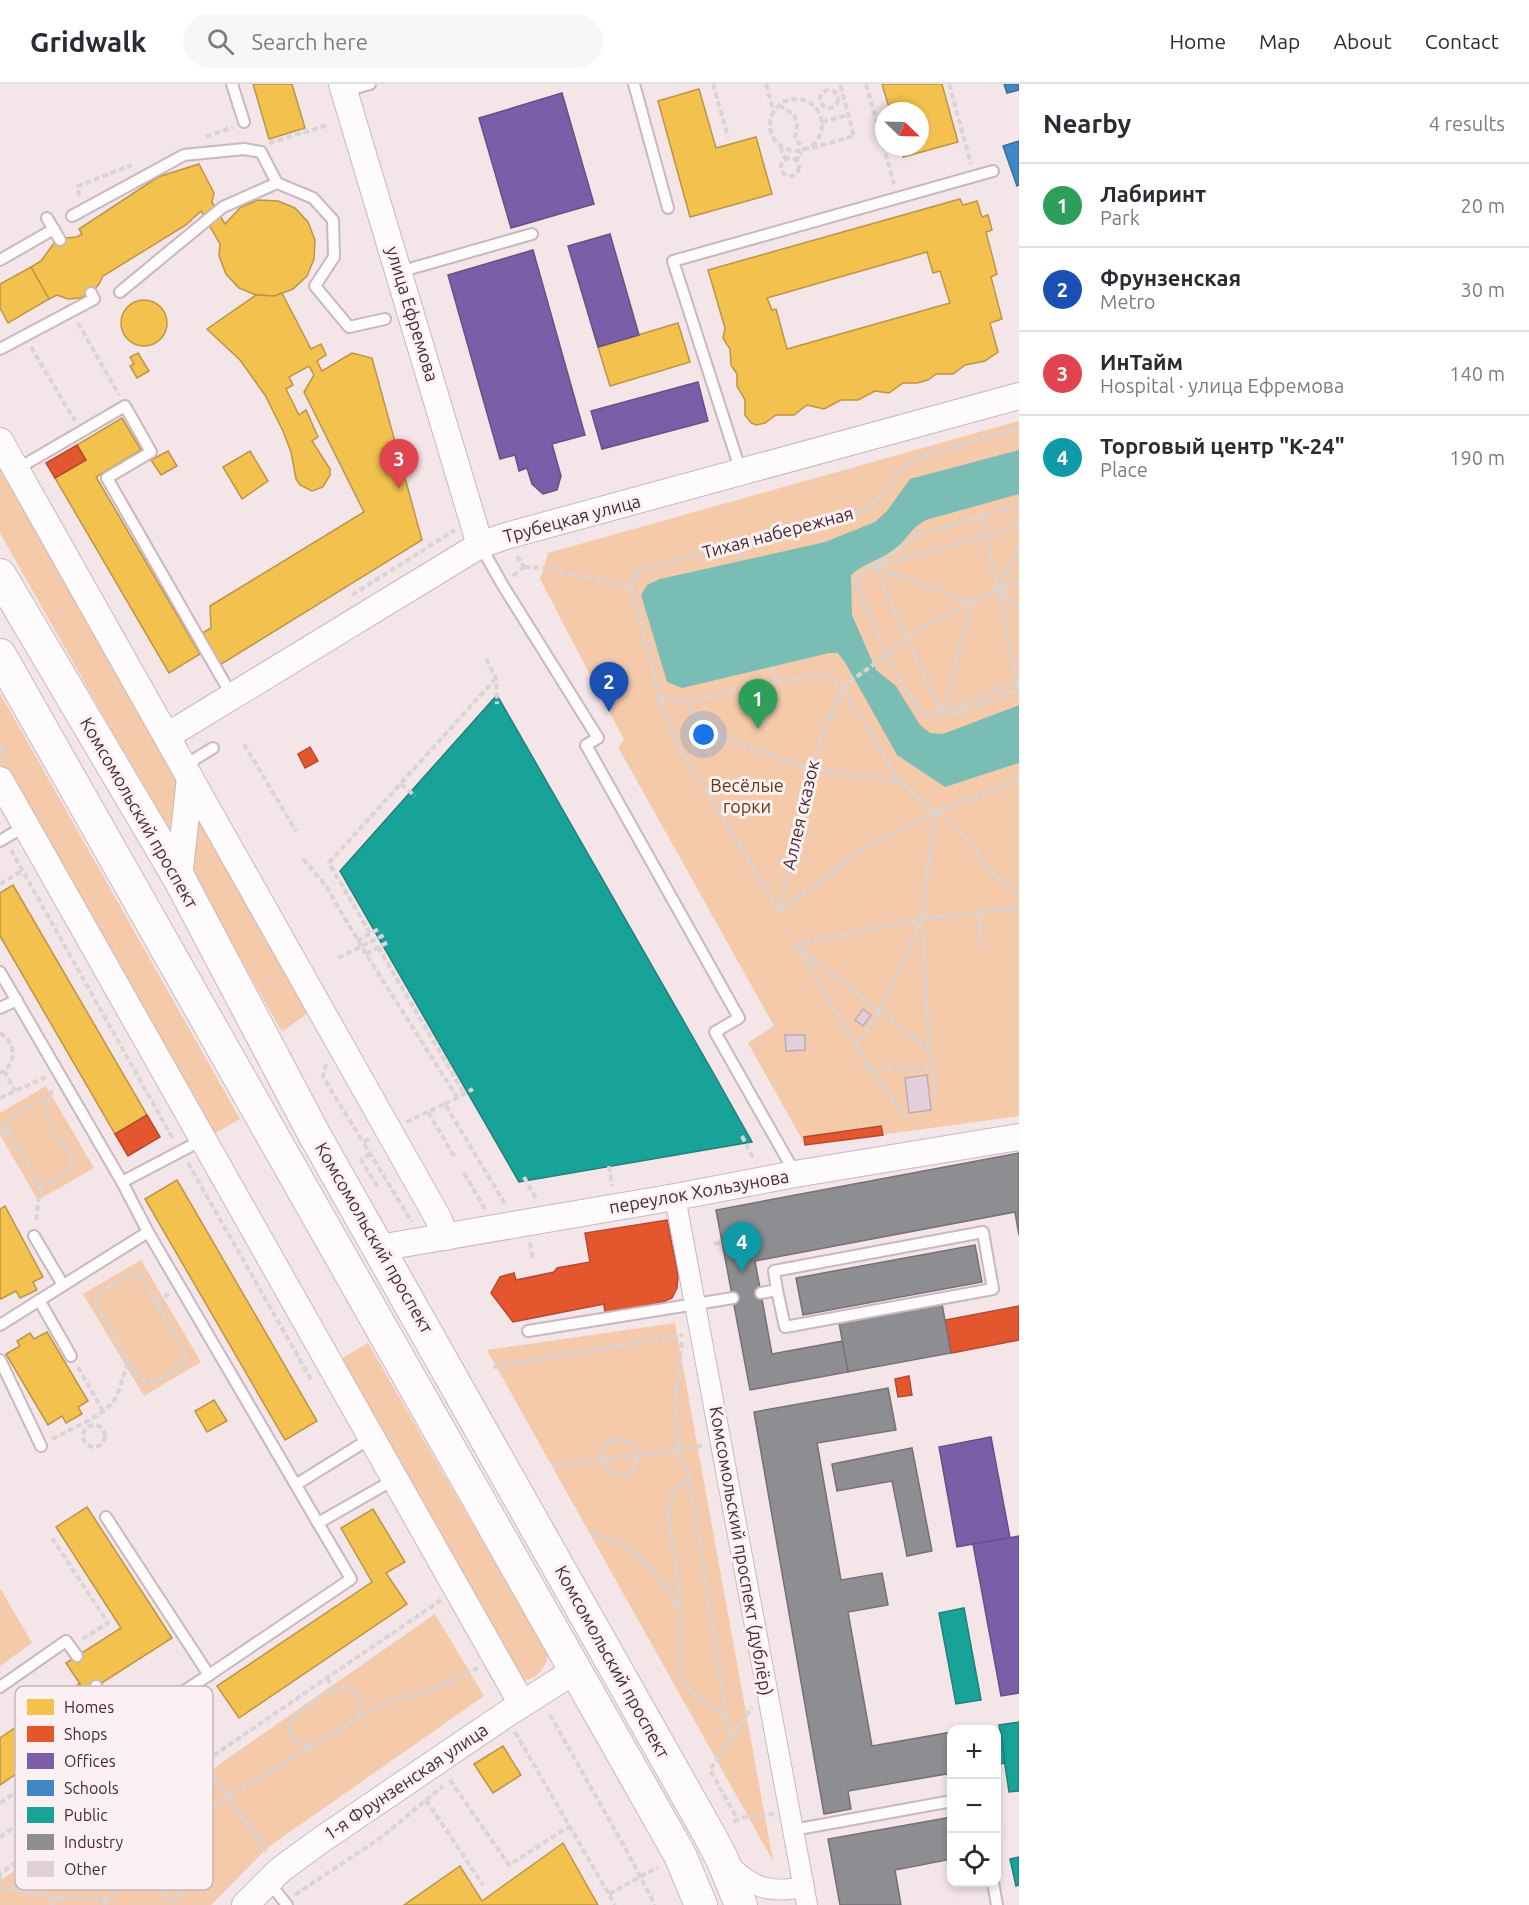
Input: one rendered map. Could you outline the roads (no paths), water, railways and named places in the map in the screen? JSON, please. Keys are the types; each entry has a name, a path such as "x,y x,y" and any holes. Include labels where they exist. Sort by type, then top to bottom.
{"main road":[{"name":"Комсомольский проспект","path":"0,575 179,878 314,1134 722,1859 741,1905"},
{"name":"Комсомольский проспект","path":"0,655 680,1855 701,1905"}],"street":[{"name":"улица Ефремова","path":"343,88 480,545"},
{"name":"Трубецкая улица","path":"167,736 480,545 1019,396"},
{"path":"0,441 438,1218 446,1237"},
{"path":"179,878 188,775"},
{"path":"0,780 10,835 192,1146 372,1438 522,1704"},
{"name":"переулок Хользунова","path":"379,1248 795,1174 1019,1137"},
{"name":"Комсомольский проспект (дублёр)","path":"675,1197 805,1896"},
{"name":"1-я Фрунзенская улица","path":"245,1905 274,1875 330,1833 576,1670"},
{"path":"722,1859 753,1884 766,1889 805,1896"}],"lane":[{"path":"232,84 244,122"},
{"path":"343,88 370,84"},
{"path":"633,84 668,208"},
{"path":"72,216 184,155 244,149 261,152 277,183 313,198 333,220 334,257 315,286 349,327 385,319"},
{"path":"741,472 673,261 993,171"},
{"path":"120,292 223,207 277,183"},
{"path":"47,218 60,240"},
{"path":"0,260 54,229"},
{"path":"399,272 532,234"},
{"path":"0,349 94,299 91,293"},
{"path":"17,469 125,406 152,452 107,478 232,696"},
{"path":"480,545 598,738 586,745 739,1018 715,1032 795,1174"},
{"path":"188,775 195,759 213,748"},
{"path":"0,972 123,1182 148,1232 351,1579 193,1686"},
{"path":"0,1008 17,1000"},
{"path":"123,1182 192,1146"},
{"path":"0,1325 148,1232"},
{"path":"983,1232 993,1289 784,1327 777,1290 774,1271 983,1232"},
{"path":"34,1236 63,1285"},
{"path":"761,1293 777,1290"},
{"path":"528,1331 733,1298"},
{"path":"39,1300 71,1356"},
{"path":"0,1360 41,1446"},
{"path":"297,1484 372,1438"},
{"path":"318,1523 395,1479"},
{"path":"106,1517 209,1676"},
{"path":"0,1687 66,1641 73,1652"},
{"path":"793,1830 947,1802"},
{"path":"274,1875 286,1904"},
{"path":"994,1887 997,1905"}],"place":[{"name":"ИнТайм","path":"399,489"},
{"name":"Фрунзенская","path":"609,712"},
{"name":"Лабиринт","path":"758,729"},
{"name":"Торговый центр \"К-24\"","path":"742,1272"}],"park label":[{"name":"Весёлые горки","path":"747,796"}]}
